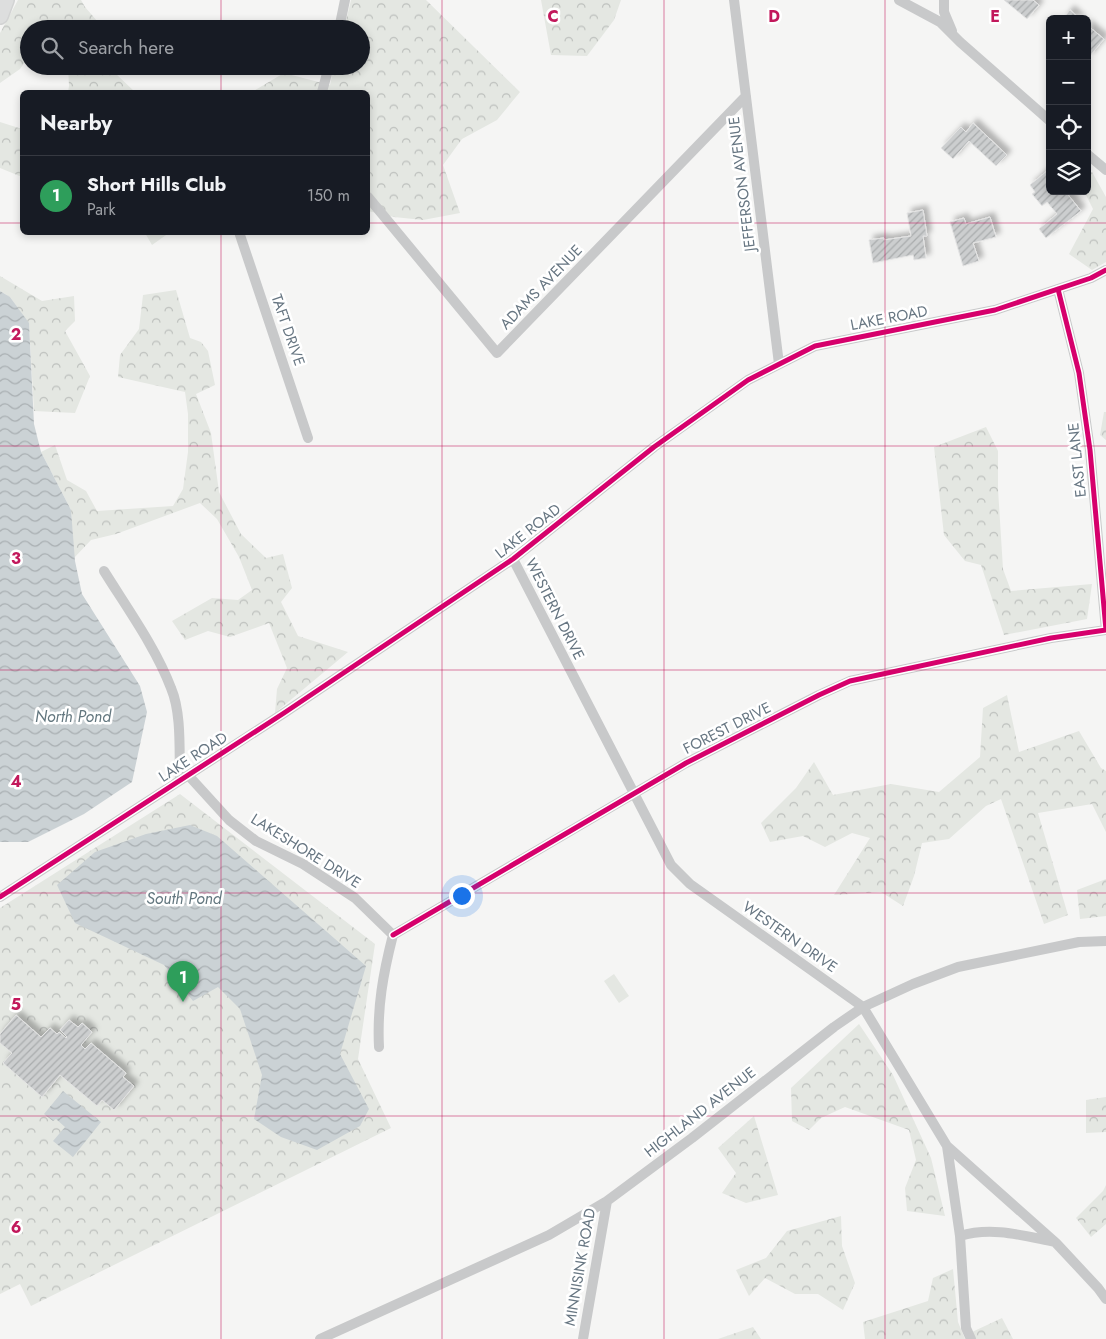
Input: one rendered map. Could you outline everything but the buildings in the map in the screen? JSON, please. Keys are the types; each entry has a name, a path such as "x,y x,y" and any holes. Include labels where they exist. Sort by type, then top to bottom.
{"street":[{"path":"0,16 6,0"},
{"path":"341,20 345,0"},
{"name":"JEFFERSON AVENUE","path":"734,0 779,364"},
{"path":"900,0 940,22 1046,117"},
{"path":"944,0 944,12 948,23 960,42"},
{"path":"323,90 327,75"},
{"name":"ADAMS AVENUE","path":"370,199 497,352 746,96"},
{"path":"1091,157 1106,170"},
{"name":"TAFT DRIVE","path":"240,235 308,438"},
{"name":"LAKE ROAD","path":"0,897 284,714 513,559 654,447 748,380 814,346 995,310 1091,278 1106,270"},
{"name":"EAST LANE","path":"1058,289 1079,373 1090,450 1106,630"},
{"name":"WESTERN DRIVE","path":"513,559 671,865 690,884 863,1007 947,1146 1056,1243 1106,1299"},
{"path":"104,571 150,646 172,689 184,778"},
{"name":"FOREST DRIVE","path":"393,935 633,793 701,755 850,681 1051,638 1106,630"},
{"name":"LAKESHORE DRIVE","path":"184,778 229,820 256,841 304,864 355,898 393,935"},
{"path":"379,1047 380,994 393,935"},
{"name":"HIGHLAND AVENUE","path":"320,1339 549,1235 607,1201 692,1138 834,1026 863,1007 913,984 958,968 1079,942 1106,942"},
{"path":"947,1146 960,1236 966,1328 971,1339"},
{"name":"MINNISINK ROAD","path":"583,1339 607,1201"},
{"path":"960,1236 971,1232 996,1231 1056,1243"}],"green space":[{"path":"18,0 81,0 96,20 20,20 20,69 0,83 0,33"},
{"path":"351,0 426,0 520,92 497,120 462,139 443,165 460,213 423,220 394,217 370,211 370,90 255,90 281,75 292,75 330,85 332,75 370,75 370,20 346,20"},
{"path":"541,0 621,0 614,20 587,56 551,55"},
{"path":"68,75 117,75 133,90 68,90"},
{"path":"0,122 20,128 20,176 0,168"},
{"path":"1091,172 1106,197 1106,262 1092,270 1069,254 1093,209 1086,195 1091,195"},
{"path":"146,235 166,235 152,245"},
{"path":"0,276 42,301 74,296 75,321 65,331 90,376 75,413 34,411 29,324 10,297 0,291"},
{"path":"176,290 190,338 201,342 208,351 215,385 196,394 211,433 219,492 241,534 266,558 283,554 292,588 281,602 298,636 348,652 275,713 277,689 287,668 269,623 230,637 208,631 185,640 172,621 212,598 238,600 252,590 239,557 217,519 200,503 116,534 91,540 74,558 71,510 41,452 55,445 67,480 86,491 97,511 173,506 183,489 188,452 188,414 185,392 118,377 120,355 139,329 143,295"},
{"path":"1104,412 1106,412 1106,440 1100,435"},
{"path":"986,427 998,451 998,489 1003,569 1011,591 1092,584 1087,619 1004,635 981,565 965,561 944,535 934,447"},
{"path":"1007,695 1019,752 1079,731 1101,768 1106,771 1106,832 1092,804 1038,813 1068,915 1044,924 1001,799 986,806 949,839 922,843 914,876 903,906 881,892 834,895 870,838 852,833 825,847 803,836 770,842 761,823 796,788 814,762 833,795 891,784 939,792 980,757 983,708"},
{"path":"180,794 375,944 358,1059 391,1128 31,1306 20,1284 0,1294 0,908"},
{"path":"1106,879 1106,916 1080,919 1077,890"},
{"path":"614,974 629,996 619,1003 604,981"},
{"path":"859,1024 893,1075 931,1158 945,1216 907,1211 905,1188 916,1160 909,1130 845,1107 821,1118 809,1130 792,1121 791,1088"},
{"path":"1106,1097 1106,1132 1086,1133 1086,1100"},
{"path":"754,1116 778,1195 746,1203 722,1193 736,1173 718,1148"},
{"path":"1106,1185 1106,1224 1091,1237 1076,1218 1103,1191"},
{"path":"841,1216 842,1246 855,1283 843,1310 818,1294 795,1294 765,1278 749,1296 736,1270 766,1258 787,1231"},
{"path":"953,1269 958,1322 965,1339 865,1339 863,1322 928,1301 933,1278"},
{"path":"1002,1318 1013,1339 975,1339 972,1332"},
{"path":"753,1327 761,1339 718,1339"}],"water":[{"name":"North Pond","path":"0,291 10,297 29,323 34,424 41,452 71,510 75,561 82,594 140,686 147,712 132,782 84,814 28,842 0,842"},
{"name":"South Pond","path":"190,825 217,836 366,966 340,1054 369,1109 360,1126 317,1150 281,1137 254,1119 262,1075 240,1009 218,987 193,1001 164,965 75,923 57,885 95,852 146,834"},
{"path":"63,1091 101,1122 73,1157 53,1141 65,1127 56,1119 53,1121 44,1114"}],"cycle path":[{"path":"0,897 284,713 513,559 654,447 748,380 815,346 995,310 1091,278 1106,270"},
{"path":"393,935 686,763 850,681 1051,638 1106,630 1090,450 1079,373 1058,289"}],"place":[{"name":"Short Hills Club","path":"183,1002"}]}
